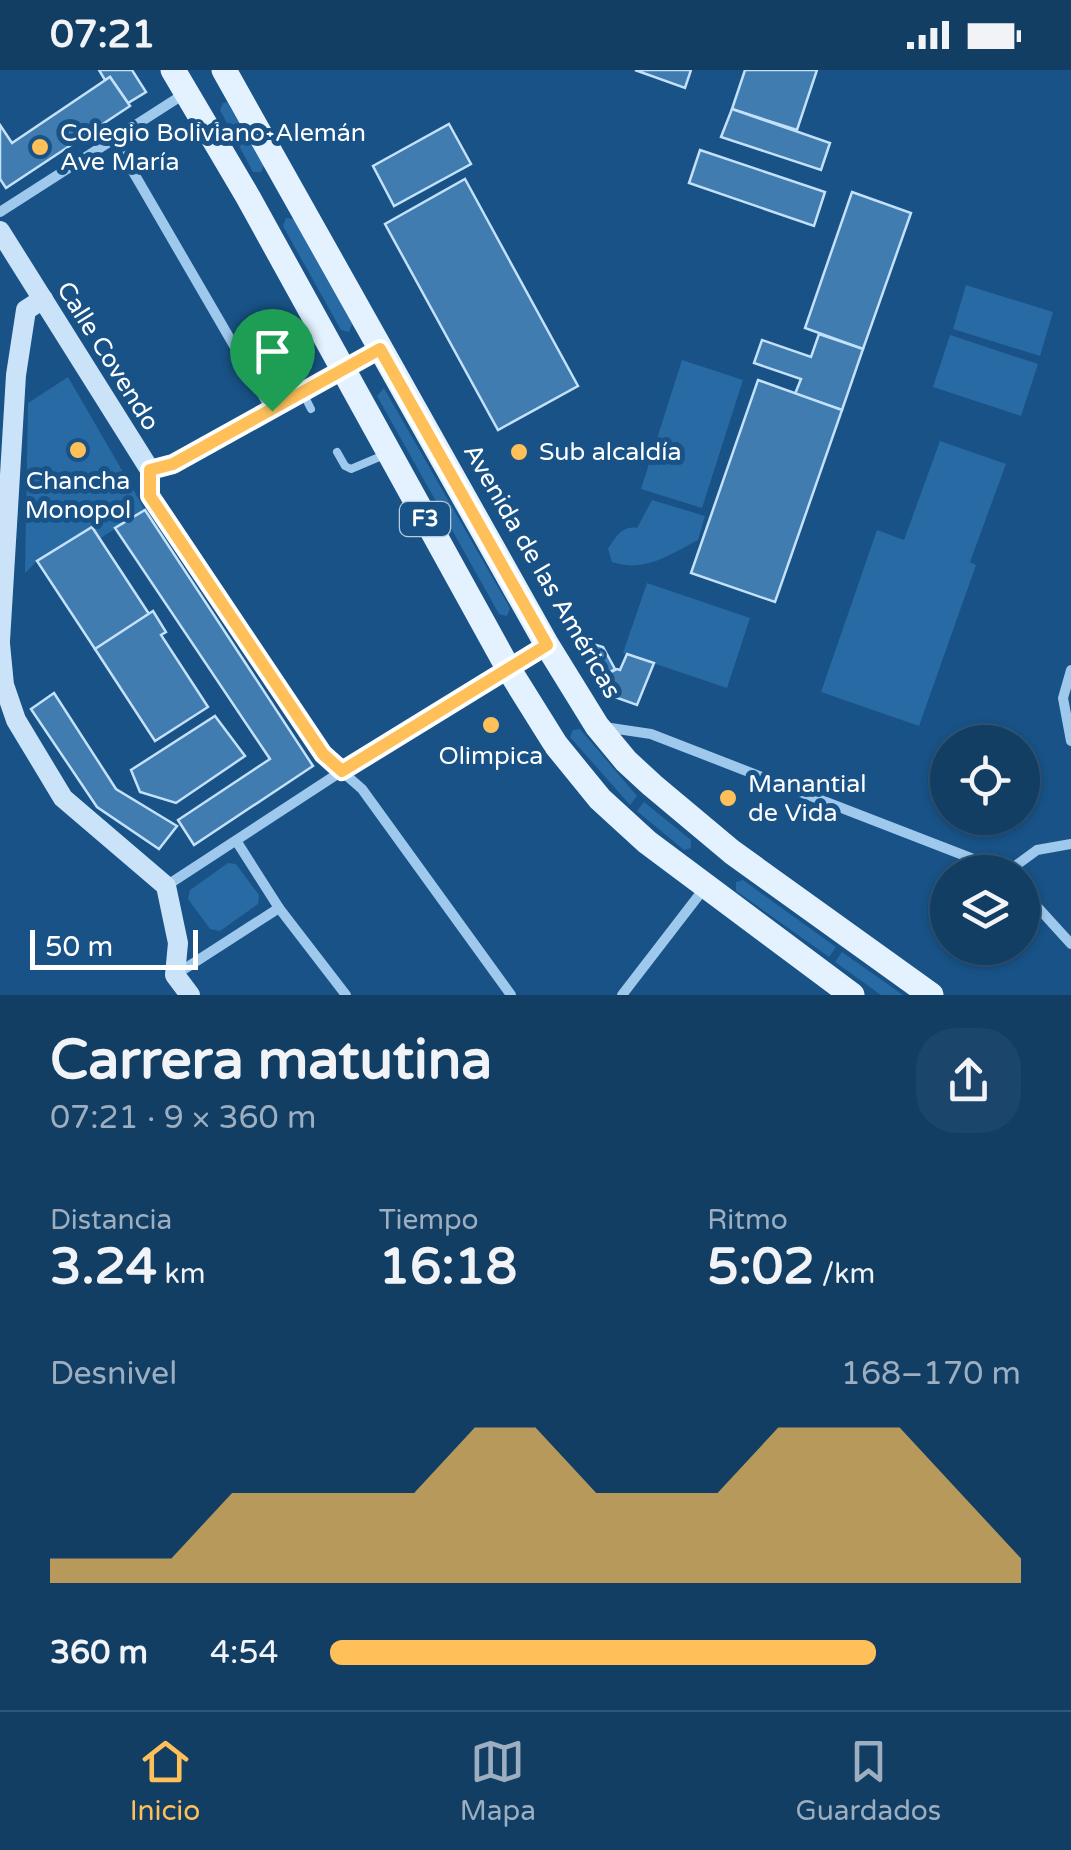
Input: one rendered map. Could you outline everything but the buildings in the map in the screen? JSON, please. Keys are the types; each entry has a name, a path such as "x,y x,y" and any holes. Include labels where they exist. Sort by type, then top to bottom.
{"main road":[{"name":"F3","path":"172,70 248,198 508,668 556,744 600,798 646,842 852,995"},
{"path":"186,92 210,70"},
{"name":"Avenida de las Américas","path":"224,70 547,645 597,726 626,761 732,852 931,995"},
{"path":"248,198 285,176"},
{"name":"Calle Covendo","path":"0,231 150,470"},
{"path":"43,300 26,310 16,375 0,643 4,685 16,720 64,798 166,886 178,943 176,974 190,995"},
{"path":"343,370 380,349"},
{"path":"508,668 547,645"},
{"path":"706,886 732,852"}],"street":[{"path":"0,212 186,92"},
{"path":"114,138 272,411"},
{"path":"150,470 173,464 343,370"},
{"name":"Calle Covendo","path":"150,470 150,496 323,754 362,789 511,995"},
{"path":"166,886 508,668"},
{"path":"1071,670 1063,698 1071,740"},
{"path":"597,726 651,734 963,855"},
{"path":"237,842 279,908 346,995"},
{"path":"1030,855 1037,850 1071,844"},
{"path":"622,995 706,886"},
{"path":"176,974 279,908"},
{"path":"1040,910 1071,944"}],"lane":[{"path":"303,393 311,410"},
{"path":"337,452 351,469 388,452"}],"shaded area":[{"path":"227,102 264,165 261,172 253,172 220,110"},
{"path":"286,218 294,219 352,324 349,332 341,330 283,226"},
{"path":"966,285 1053,312 1040,356 953,329"},
{"path":"950,335 1038,364 1021,416 933,387"},
{"path":"682,360 743,380 702,508 641,489"},
{"path":"68,377 145,510 99,539 92,528 37,561 25,573 28,403"},
{"path":"384,388 510,608 507,616 499,614 377,396"},
{"path":"940,441 1006,464 970,562 976,565 919,726 821,692 877,530 904,540"},
{"path":"652,500 705,516 698,540 646,564 612,562 608,549 623,530 637,528"},
{"path":"647,583 750,618 727,688 623,653"},
{"path":"580,729 637,796 630,805 570,737 573,730"},
{"path":"644,802 691,840 691,848 684,850 637,811"},
{"path":"228,863 236,864 259,895 258,904 220,931 210,929 188,899 190,890"},
{"path":"743,880 836,947 829,957 736,891 736,882"},
{"path":"842,952 903,995 881,995 835,962"}],"place":[{"name":"Colegio Boliviano-Alemán Ave María","path":"40,147"},
{"name":"Chancha Monopol","path":"78,450"},
{"name":"Sub alcaldía","path":"519,452"},
{"name":"Olimpica","path":"491,725"},
{"name":"Manantial de Vida","path":"728,798"}],"route":[{"path":"380,349 547,645 342,771 323,754 150,496 150,470 173,464 272,411 380,349"}]}
